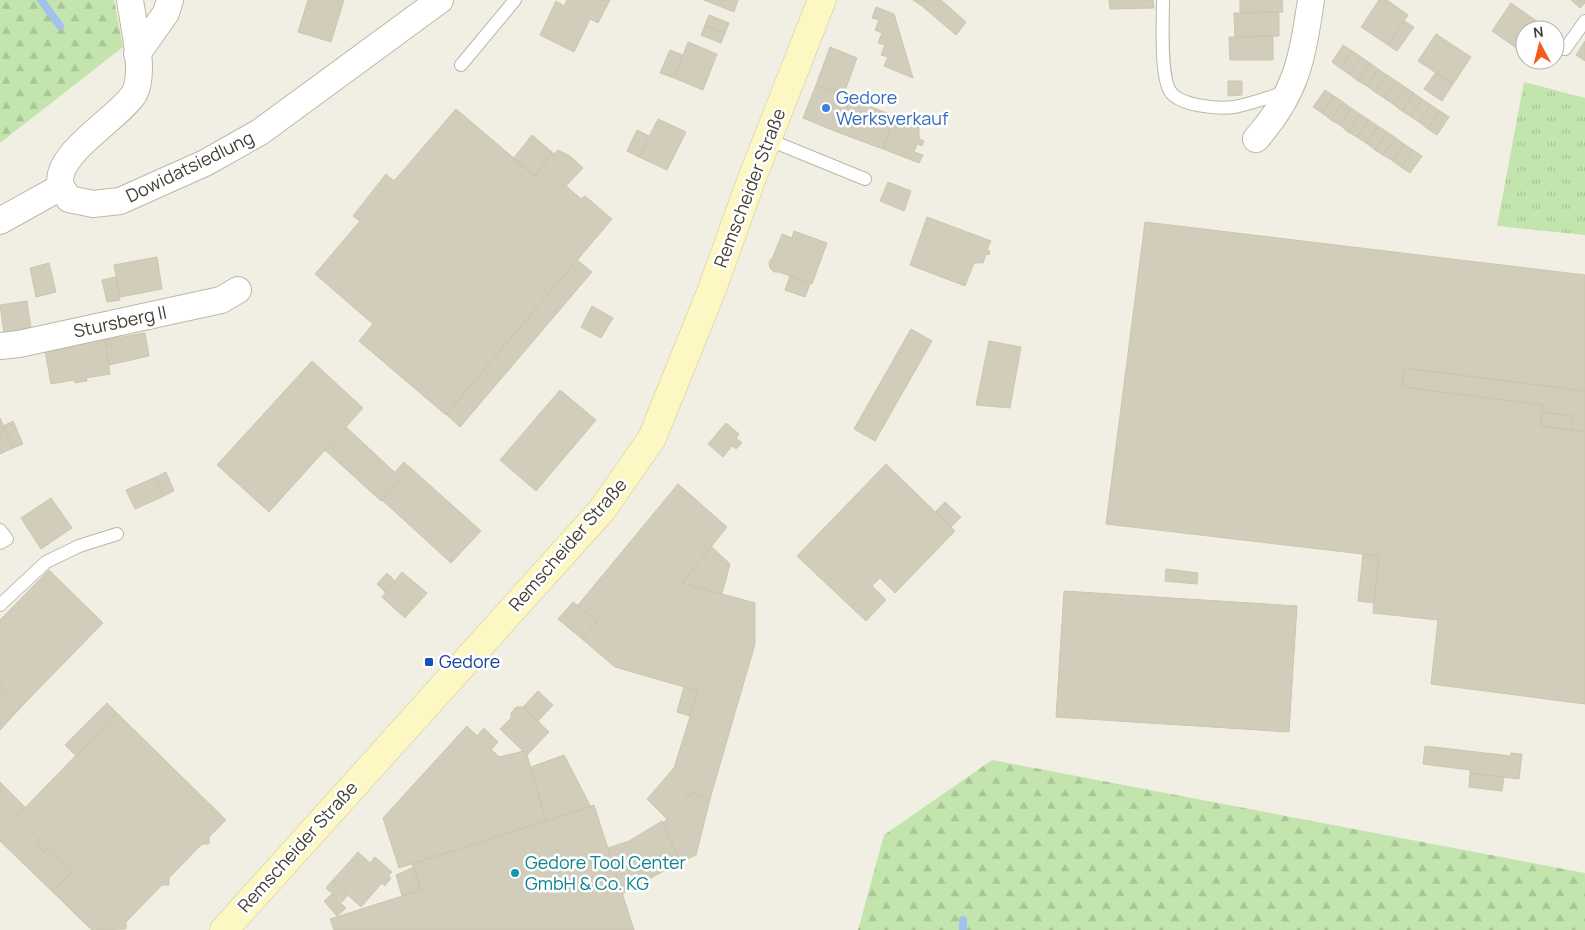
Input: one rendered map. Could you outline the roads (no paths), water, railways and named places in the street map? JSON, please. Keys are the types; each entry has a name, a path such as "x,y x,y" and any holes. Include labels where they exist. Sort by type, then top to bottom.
{"main road":[{"name":"Remscheider Straße","path":"224,930 602,510 652,438 711,292 822,0"}],"street":[{"path":"0,221 61,187 60,174 68,158 114,116 134,93 139,76 130,0"},
{"path":"137,54 166,13 170,0"},
{"name":"Dowidatsiedlung","path":"61,187 69,199 93,204 120,201 205,163 260,132 440,0"},
{"path":"1256,139 1272,120 1291,90 1302,54 1311,0"},
{"name":"Stursberg II","path":"0,346 19,344 221,300 238,290"}],"lane":[{"path":"461,65 515,0"},
{"path":"1163,0 1165,79 1170,92 1178,100 1193,105 1233,107 1291,90"},
{"path":"1565,49 1585,21"},
{"path":"768,140 865,178"},
{"path":"0,530 7,539 0,543"},
{"path":"0,605 46,562 79,546 117,534"}],"waterway":[{"path":"41,0 60,26"},
{"path":"963,920 963,930"}],"place":[{"name":"Gedore Werksverkauf","path":"826,108"},
{"name":"Gedore","path":"429,662"},
{"name":"Gedore Tool Center GmbH & Co. KG","path":"515,873"}]}
